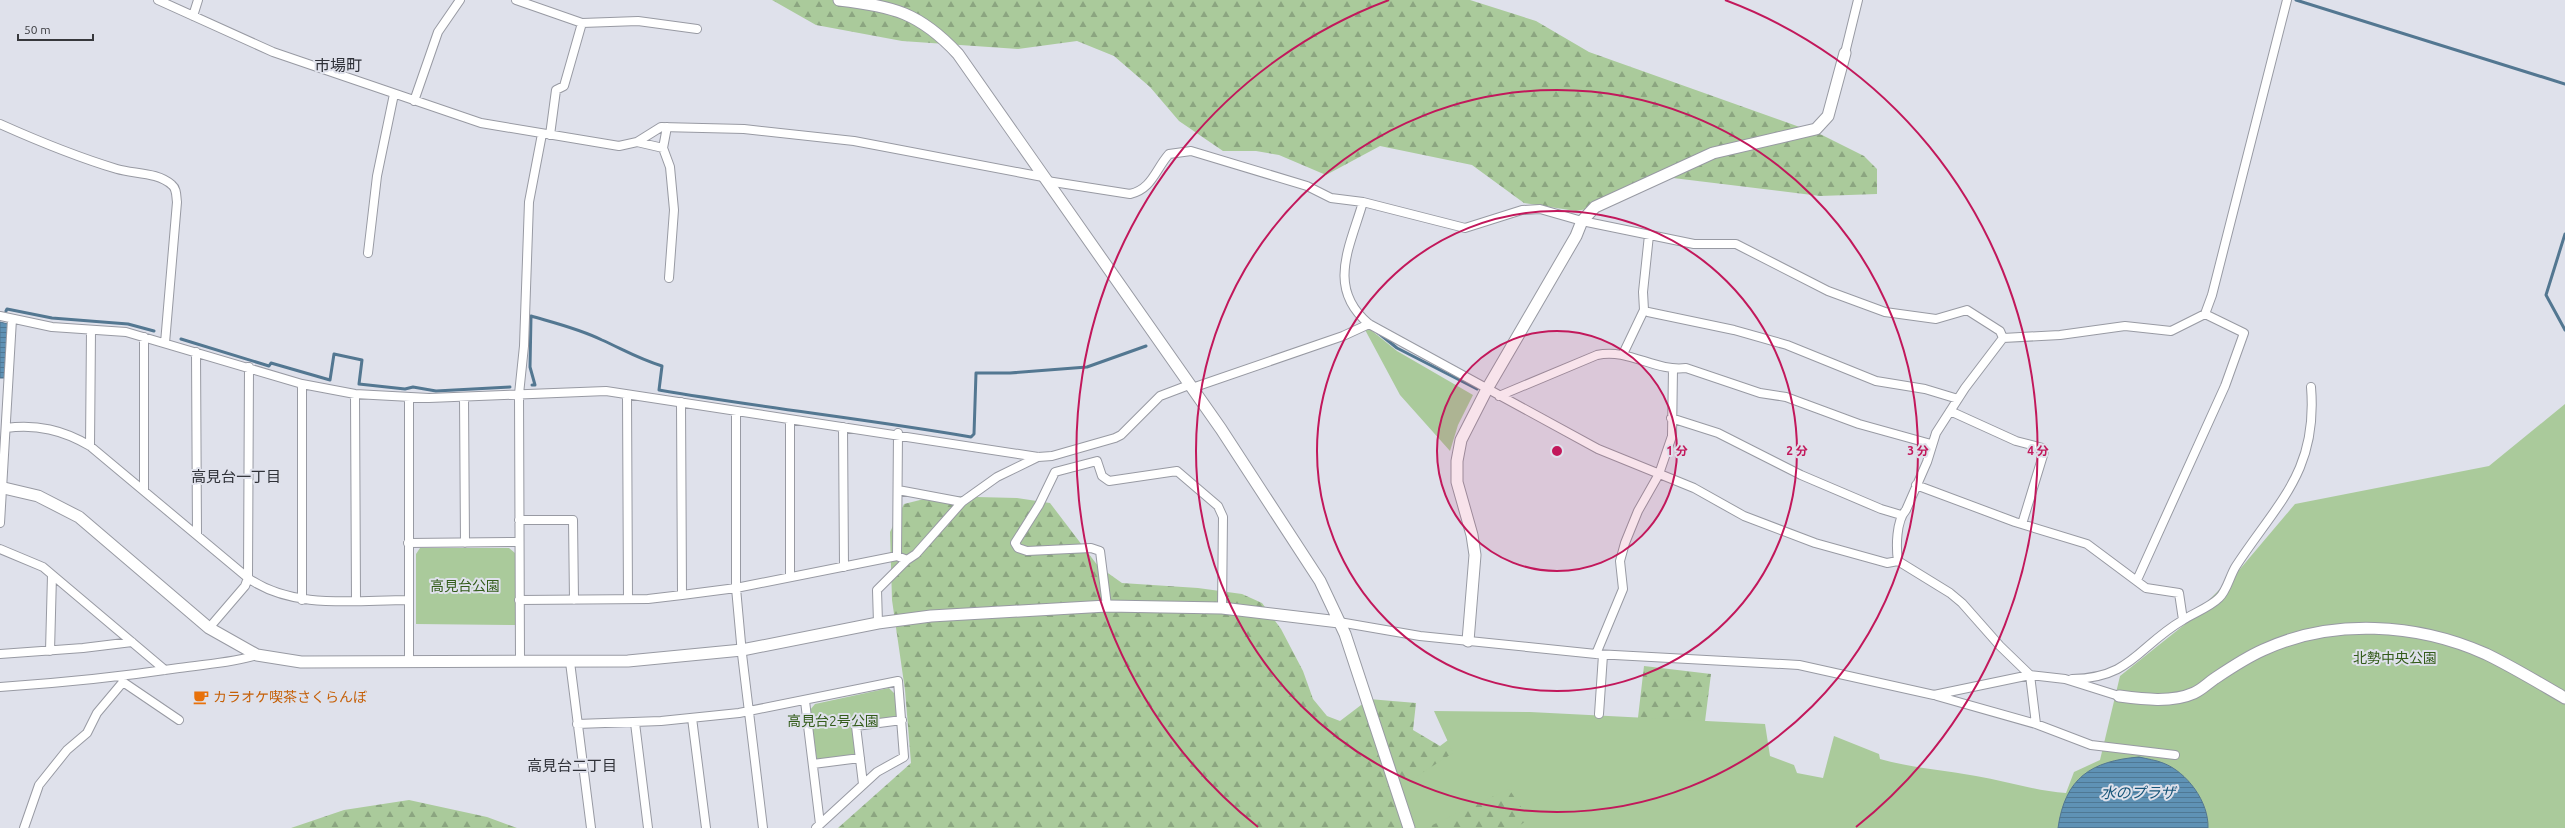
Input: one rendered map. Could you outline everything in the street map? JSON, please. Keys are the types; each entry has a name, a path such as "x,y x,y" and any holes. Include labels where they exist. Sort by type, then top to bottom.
{"street":[{"path":"158,0 273,52 481,123 619,146 637,142 661,127 744,129 854,141 1045,179 1130,194 1140,192 1148,186 1169,154 1191,151 1307,186 1331,198 1363,202 1464,228 1522,210 1540,209 1582,221 1694,244 1742,245 1828,291 1885,312 1936,319 1967,310 2000,331 2003,338"},
{"path":"193,16 198,0"},
{"path":"414,101 438,32 460,0"},
{"path":"516,0 582,23 638,21 697,29"},
{"path":"839,0 886,6 902,12 936,31 958,54 1221,429 1320,581 1339,622 1358,672 1409,828"},
{"path":"1468,641 1475,555 1472,535 1457,482 1457,461 1465,429 1576,236 1582,221 1595,207 1714,153 1816,129 1828,116 1858,0"},
{"path":"2003,338 2060,335 2125,326 2171,331 2204,314 2212,296 2287,0"},
{"path":"520,662 518,542 519,394 524,346 529,202 556,90 564,86 582,23"},
{"path":"368,252 377,176 394,94"},
{"path":"0,124 43,143 119,170 144,174 171,184 175,189 175,232 165,342"},
{"path":"667,127 664,148 670,167 674,210 669,278"},
{"path":"637,142 664,148"},
{"path":"1363,202 1343,277 1348,298 1356,312 1369,324 1598,449 1694,488 1736,512 1815,542 1887,563 1898,561 1962,603 2000,646 2030,675 2036,724"},
{"path":"1623,354 1644,310 1643,292 1649,235"},
{"path":"1644,310 1734,330 1787,345 1876,381 1925,390 1958,399"},
{"path":"2137,580 2225,386 2242,343 2244,333 2204,314"},
{"path":"0,316 52,327 126,332 165,342 302,384 355,394 409,398 606,391 736,412 843,428 898,434 1038,456 1052,456 1115,438 1121,435 1160,396 1343,336 1369,324"},
{"path":"0,523 12,319"},
{"path":"90,446 91,330"},
{"path":"144,337 144,490"},
{"path":"1898,561 1896,551 1902,515 1906,510 1927,462 1930,444 1958,399 2003,338"},
{"path":"196,352 197,534"},
{"path":"1499,396 1597,355 1608,353 1623,354 1673,369 1686,368 1760,393 1786,397 1859,424 1930,444"},
{"path":"209,628 245,586 248,578 249,367"},
{"path":"1599,714 1599,654 1623,590 1620,561 1625,543 1638,511 1659,474 1672,436 1673,369"},
{"path":"302,384 302,600"},
{"path":"1934,695 2030,675 2065,679 2091,679 2119,669 2171,627 2220,598 2235,567 2282,503 2305,456 2312,425 2311,387"},
{"path":"355,394 356,600"},
{"path":"627,395 628,599"},
{"path":"464,397 465,543"},
{"path":"409,398 409,662"},
{"path":"681,402 682,595"},
{"path":"736,412 736,588 748,711 763,828"},
{"path":"1950,412 2016,442 2042,448 2044,452 2022,524"},
{"path":"1672,418 1718,433 1801,475 1881,509 1902,515"},
{"path":"790,420 790,577"},
{"path":"6,428 49,428 74,436 90,446 144,490 248,578 271,592 302,600 408,600"},
{"path":"843,428 844,567"},
{"path":"897,556 898,434"},
{"path":"878,623 877,590 907,560 916,554 962,502 997,476 1038,456"},
{"path":"1107,606 1100,551 1091,548 1027,552 1018,548 1015,543 1040,505 1055,472 1097,461 1102,476 1109,481 1177,471 1218,506 1223,517 1222,608"},
{"path":"1916,485 2022,524 2087,544 2146,588 2179,593 2183,620"},
{"path":"1,487 38,496 79,517 209,628 257,655 301,662 635,661 742,650 878,623 971,613 1107,606 1222,608 1339,622 1468,641 1599,654 1799,665 1934,695 2036,724 2091,745 2175,755"},
{"path":"898,490 962,502"},
{"path":"519,520 573,520 574,600"},
{"path":"408,543 518,542"},
{"path":"0,549 30,560 52,575 165,670"},
{"path":"519,600 628,599 682,595 736,588 897,556 907,560"},
{"path":"50,651 52,575"},
{"path":"2065,679 2119,696 2148,700 2194,693 2237,663 2284,641 2311,633 2360,628 2429,635 2459,644 2485,654 2565,698"},
{"path":"0,654 50,651 132,642"},
{"path":"0,686 123,680 165,670 240,660 257,655"},
{"path":"570,662 590,828"},
{"path":"123,680 179,720"},
{"path":"24,828 39,785 67,750 87,733 97,713 123,680"},
{"path":"577,724 692,718 748,711 805,701 898,681 904,757 885,766 863,784 818,826"},
{"path":"805,701 813,764 818,826"},
{"path":"692,718 706,828"},
{"path":"863,784 856,726 902,720"},
{"path":"635,722 648,828"},
{"path":"813,764 860,758"}],"green space":[{"path":"772,0 1470,0 1536,21 1589,52 1822,135 1864,156 1877,169 1877,194 1820,196 1673,178 1650,185 1619,203 1576,211 1524,203 1472,165 1380,146 1326,175 1279,155 1256,151 1223,151 1179,121 1150,87 1114,56 1077,41 1018,49 902,41 816,25"},
{"path":"1363,326 1366,326 1397,351 1473,395 1458,425 1450,451 1400,395"},
{"name":"北勢中央公園","path":"2565,404 2565,828 1516,828 1529,819 1509,789 1426,828 1414,828 1400,787 1453,753 1434,711 1530,712 1765,724 1770,756 1794,765 1797,773 1823,778 1834,736 1879,754 1880,759 1892,762 2066,793 2074,772 2100,760 2120,676 2184,625 2240,569 2295,504 2489,466"},
{"path":"936,496 1017,498 1050,503 1098,566 1122,583 1198,588 1242,594 1262,603 1281,629 1303,671 1313,699 1327,716 1340,721 1369,699 1416,703 1413,730 1440,746 1486,712 1637,726 1644,666 1711,674 1701,753 1595,828 838,828 911,763 905,690 892,600 890,532 904,504"},
{"name":"高見台公園","path":"420,548 509,548 515,553 515,625 416,624 416,554"},
{"name":"高見台2号公園","path":"889,688 895,694 897,717 853,723 857,754 817,761 810,710 815,704"},
{"path":"409,800 487,817 517,828 291,828 344,810"}],"water":[{"path":"0,322 8,324 4,378 0,378"},
{"name":"水のプラザ","path":"2139,757 2154,760 2172,767 2188,781 2201,798 2205,808 2208,828 2058,828 2067,796 2083,775 2094,768 2107,763"}],"waterway":[{"path":"2296,0 2565,84"},
{"path":"2565,234 2546,295 2565,330"},
{"path":"6,311 7,309 52,318 128,324 154,331"},
{"path":"532,385 535,385 530,367 531,316 567,326 594,336 662,366 659,390 971,437 974,434 976,373 1010,373 1087,367 1146,346"},
{"path":"1377,332 1397,348 1477,389"},
{"path":"181,339 269,366 271,363 330,380 334,354 362,360 359,384 405,389 413,387 436,391 510,387"}],"place":[{"name":"カラオケ喫茶さくらんぼ","path":"201,697"}],"district":[{"name":"市場町","path":"338,65"},
{"name":"高見台一丁目","path":"236,477"},
{"name":"高見台二丁目","path":"572,766"}]}
